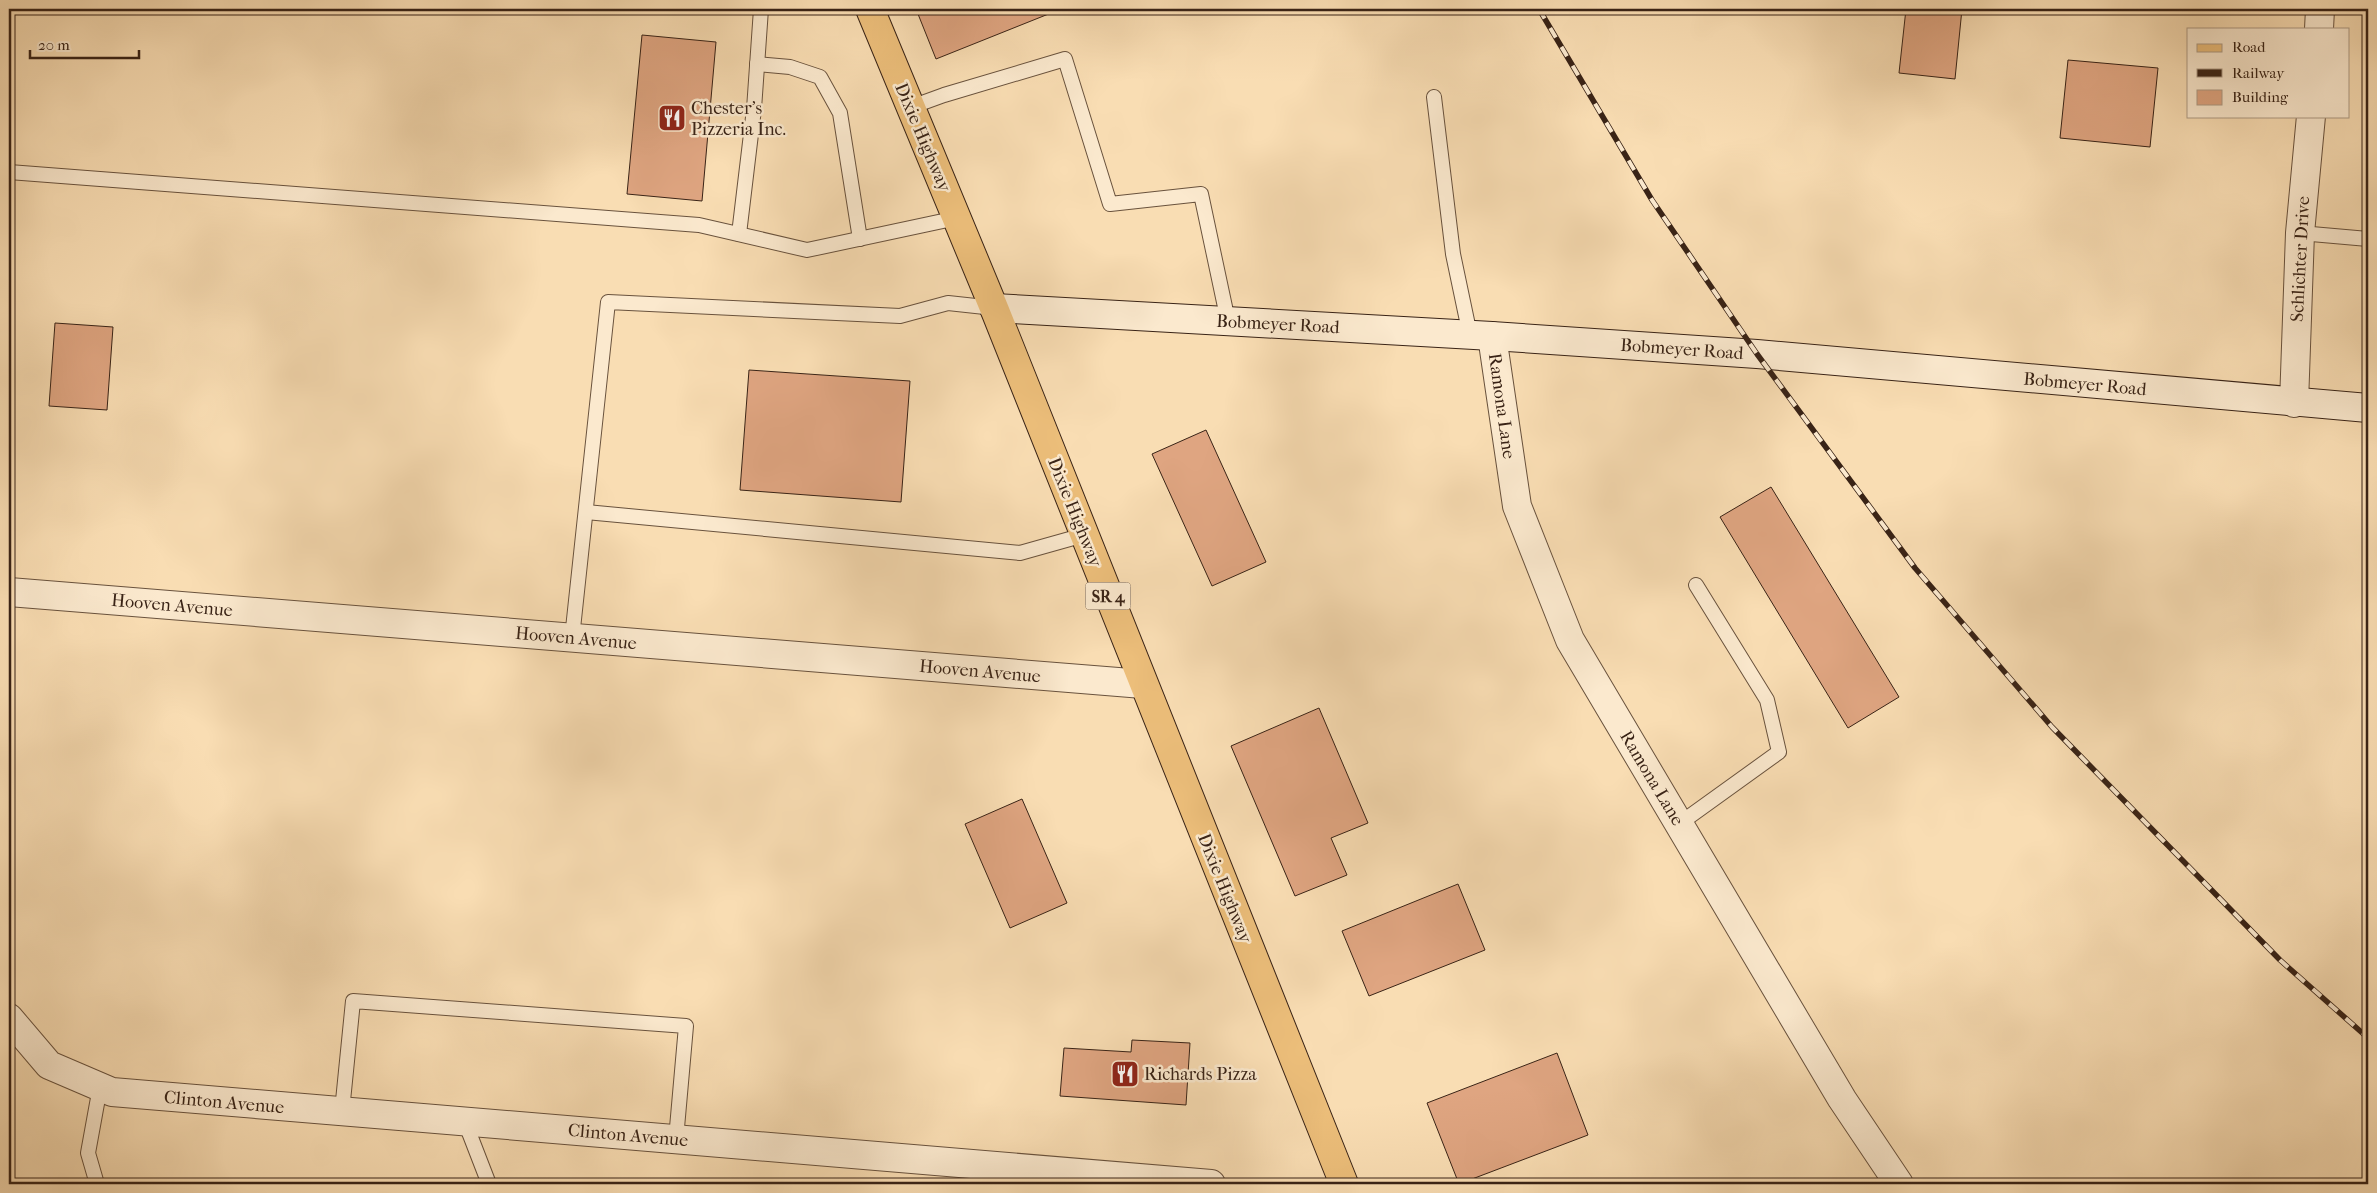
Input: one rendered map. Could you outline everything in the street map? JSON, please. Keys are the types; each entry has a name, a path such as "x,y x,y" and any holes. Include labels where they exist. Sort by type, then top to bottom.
{"main road":[{"name":"Dixie Highway","path":"870,9 994,308 1344,1184"}],"street":[{"path":"2319,28 2320,9"},
{"name":"Schlichter Drive","path":"2294,403 2300,233 2311,118"},
{"name":"Bobmeyer Road","path":"994,308 1481,335 1757,354 2294,403 2368,408"},
{"name":"Ramona Lane","path":"1481,335 1517,506 1570,640 1842,1099 1899,1184"},
{"name":"Hooven Avenue","path":"9,592 1143,684"},
{"name":"Clinton Avenue","path":"9,1018 50,1065 112,1092 676,1139 1110,1180 1212,1184"}],"lane":[{"path":"739,234 761,9"},
{"path":"911,108 944,95 1065,59 1110,204 1201,194 1228,321"},
{"path":"757,64 790,67 820,77 840,113 860,239"},
{"path":"1434,97 1453,254 1481,335"},
{"path":"9,172 699,225 807,250 957,218"},
{"path":"2300,233 2368,238"},
{"path":"572,638 608,302 900,316 948,303 994,308"},
{"path":"586,512 1020,553 1084,535"},
{"path":"1679,824 1779,752 1767,700 1696,585"},
{"path":"342,1111 354,1001 686,1026 676,1139"},
{"path":"97,1184 88,1153 100,1087"},
{"path":"465,1122 489,1184"}],"building":[{"path":"916,9 1050,9 1051,13 936,59"},
{"path":"1906,9 1962,9 1955,79 1899,73"},
{"name":"Chester's Pizzeria Inc.","path":"642,35 716,42 702,201 627,194"},
{"path":"2068,60 2158,68 2150,147 2060,138"},
{"path":"55,323 113,327 107,410 49,406"},
{"path":"749,370 910,381 901,502 740,490"},
{"path":"1206,430 1266,562 1212,586 1152,454"},
{"path":"1771,487 1899,697 1848,728 1720,517"},
{"path":"1319,708 1368,823 1331,838 1347,875 1295,896 1231,746"},
{"path":"1022,799 1067,903 1010,928 965,824"},
{"path":"1458,884 1485,950 1369,996 1342,931"},
{"name":"Richards Pizza","path":"1132,1040 1190,1043 1186,1105 1060,1096 1064,1048 1131,1052"},
{"path":"1557,1053 1588,1135 1459,1184 1427,1103"}],"railway":[{"path":"1539,9 1652,200 1757,354 1915,568 2052,727 2280,960 2368,1038"}],"place":[{"name":"Chester's Pizzeria Inc.","path":"672,118"},
{"name":"Richards Pizza","path":"1125,1074"}]}
